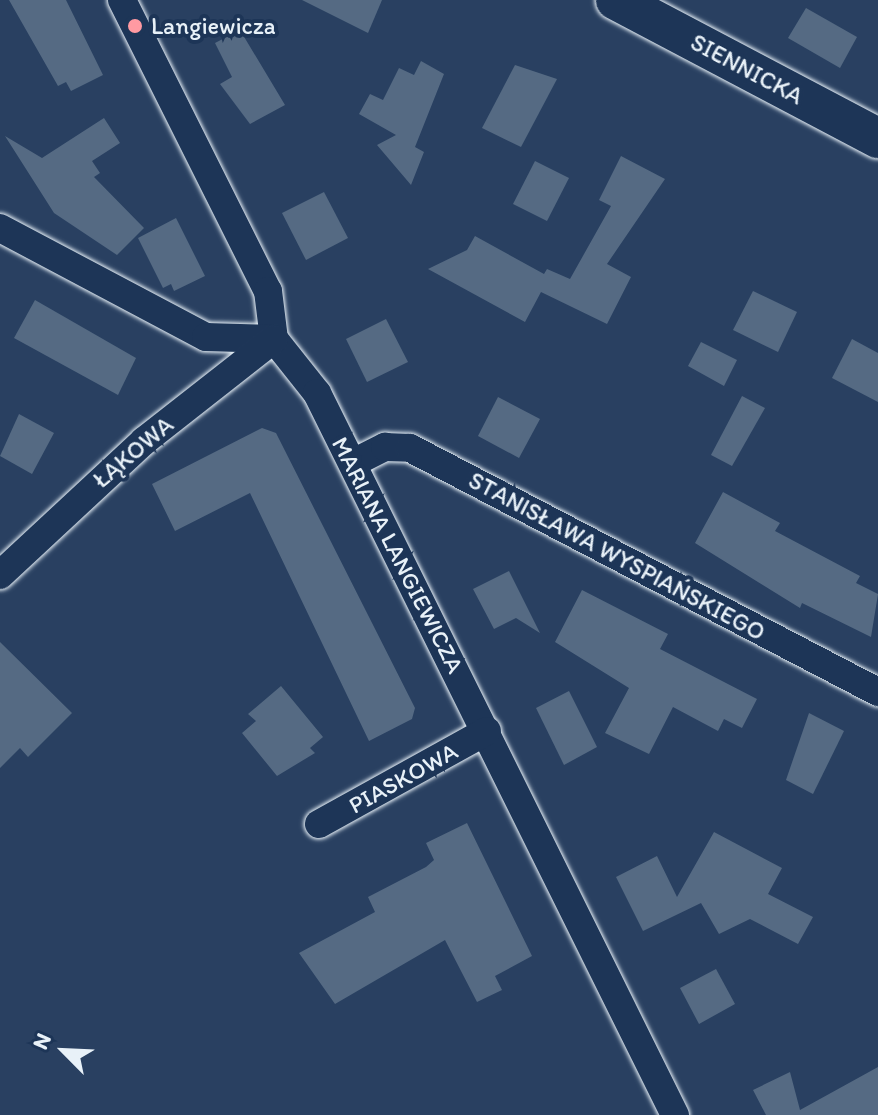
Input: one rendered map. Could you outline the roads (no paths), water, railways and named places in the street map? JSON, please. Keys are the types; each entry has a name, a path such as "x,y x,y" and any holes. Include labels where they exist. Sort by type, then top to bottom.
{"main road":[{"name":"SIENNICKA","path":"616,0 878,138"}],"street":[{"path":"0,228 206,337 274,339 268,291 122,0"},
{"name":"MARIANA LANGIEWICZA","path":"274,339 317,393 675,1115"},
{"name":"ŁĄKOWA","path":"0,575 122,460 274,339"},
{"name":"STANISŁAWA WYSPIAŃSKIEGO","path":"353,463 385,447 410,448 878,692"},
{"name":"PIASKOWA","path":"319,824 487,731"}],"place":[{"name":"Langiewicza","path":"135,26"}]}
